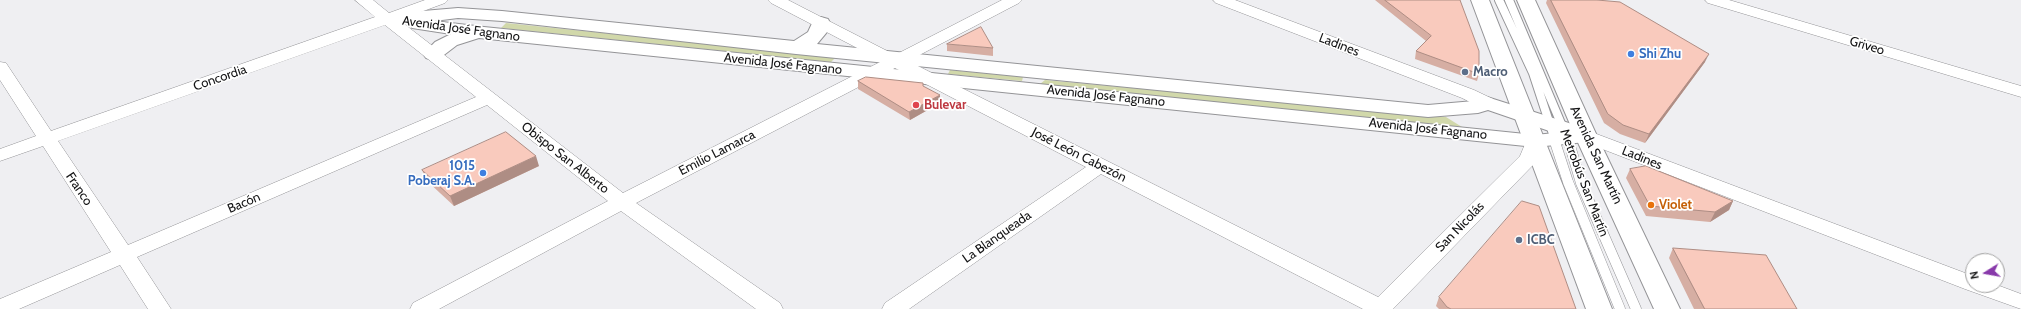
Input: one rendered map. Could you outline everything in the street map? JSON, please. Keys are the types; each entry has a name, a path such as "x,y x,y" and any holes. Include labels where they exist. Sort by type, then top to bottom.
{"street":[{"name":"Obispo San Alberto","path":"363,0 622,202 772,309"},
{"name":"Concordia","path":"0,155 440,0"},
{"name":"José León Cabezón","path":"776,0 894,59 926,78 1381,309"},
{"name":"Emilio Lamarca","path":"421,309 622,202 873,73 894,59 1014,0"},
{"name":"Ladines","path":"1220,0 1461,91 1488,103 1524,114"},
{"name":"Avenida San Martín","path":"1480,0 1524,114 1559,134 1667,309"},
{"name":"Avenida San Martín","path":"1526,0 1559,134 1599,309"},
{"name":"Griveo","path":"1713,0 2021,92"},
{"name":"Avenida José Fagnano","path":"388,19 458,13 502,16 894,59 1428,111 1478,107 1488,103"},
{"path":"432,54 448,41 459,37 484,33 502,16"},
{"name":"Avenida José Fagnano","path":"388,19 484,33 873,73 1559,134"},
{"path":"796,48 815,36 820,30 822,23"},
{"name":"Franco","path":"0,67 123,256 160,309"},
{"name":"Bacón","path":"0,308 488,98"},
{"name":"Ladines","path":"1559,134 1965,281"},
{"name":"San Nicolás","path":"1381,309 1529,158 1559,134"},
{"name":"La Blanqueada","path":"893,309 1101,166"},
{"path":"1997,293 2021,302"}],"lane":[{"name":"Metrobús San Martín","path":"1499,0 1533,72 1636,309"},
{"name":"Metrobús San Martín","path":"1509,0 1559,134 1568,182 1620,309"}],"green space":[{"path":"506,23 836,57 831,62 501,28"},
{"path":"950,70 1023,77 1022,81 948,74"},
{"path":"1045,80 1446,117 1462,127 1040,84"}],"building":[{"path":"1385,0 1460,0 1479,51 1479,74 1416,51 1431,36"},
{"path":"1551,0 1597,0 1620,2 1709,54 1649,134 1623,125 1608,114"},
{"path":"981,27 993,48 947,44"},
{"path":"866,77 923,83 923,86 940,95 909,112 858,81"},
{"name":"1015 Poberaj S.A.","path":"506,132 536,156 450,196 422,170"},
{"path":"1646,166 1733,201 1715,212 1650,206 1630,169"},
{"path":"1522,201 1539,206 1576,309 1451,309 1447,307 1439,297"},
{"path":"1673,248 1766,255 1797,309 1705,309"}],"place":[{"name":"Shi Zhu","path":"1631,54"},
{"name":"Macro","path":"1465,72"},
{"name":"Bulevar","path":"916,105"},
{"name":"1015 Poberaj S.A.","path":"483,173"},
{"name":"Violet","path":"1651,205"},
{"name":"ICBC","path":"1519,240"}]}
